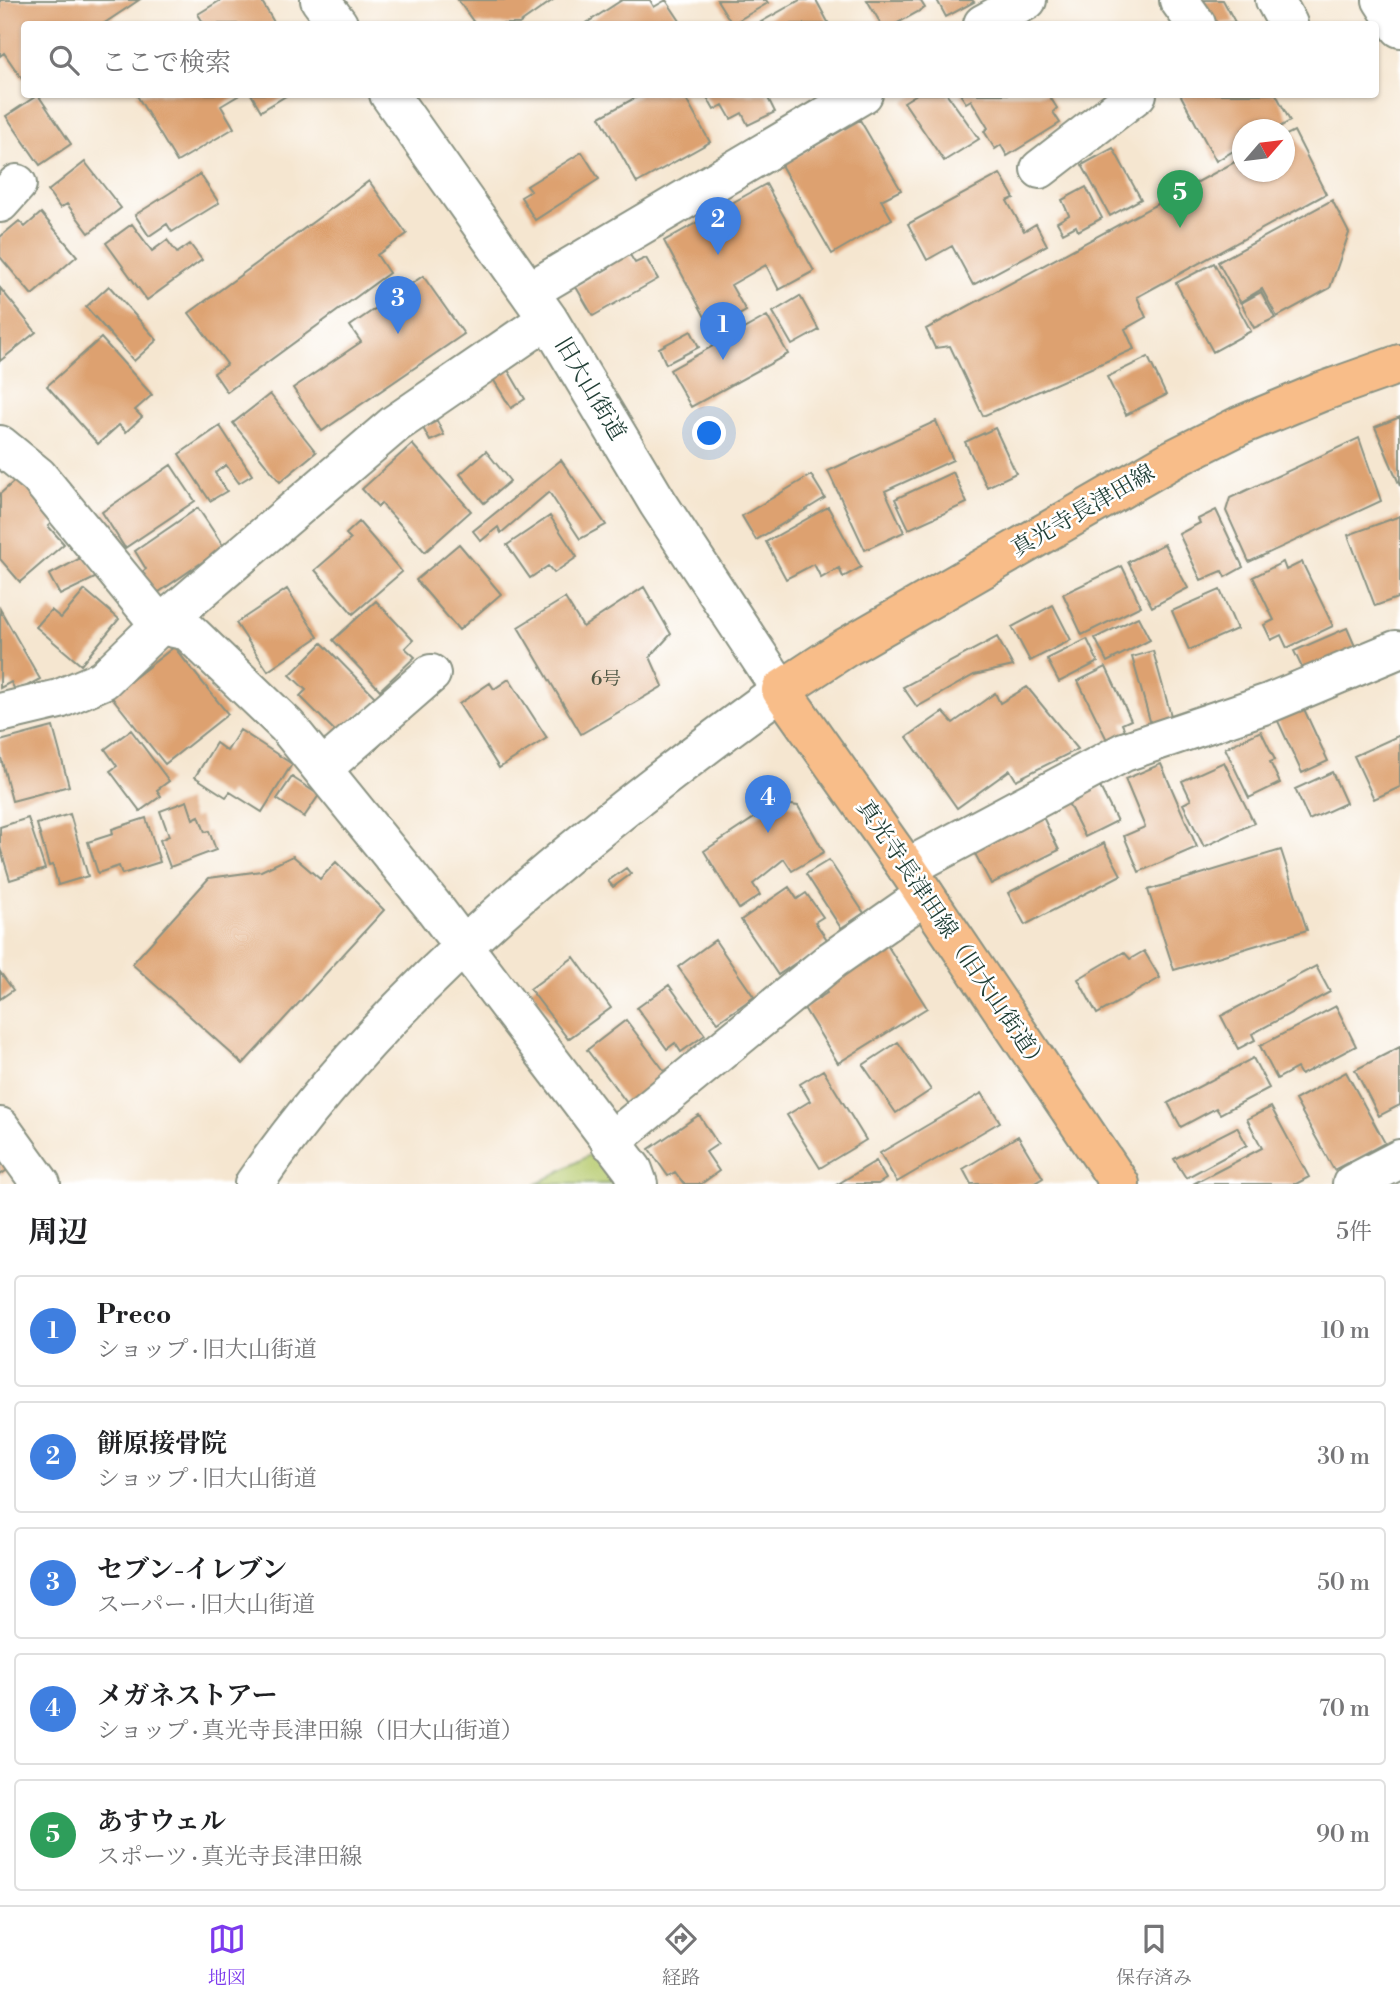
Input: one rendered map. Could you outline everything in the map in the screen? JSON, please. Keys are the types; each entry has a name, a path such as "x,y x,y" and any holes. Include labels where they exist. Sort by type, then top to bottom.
{"main road":[{"name":"真光寺長津田線","path":"782,690 845,648 1173,459 1274,411 1400,364"},
{"name":"真光寺長津田線（旧大山街道）","path":"782,690 916,882 1120,1184"}],"street":[{"path":"320,0 336,21"},
{"path":"989,21 1027,0"},
{"path":"1179,0 1194,21"},
{"name":"旧大山街道","path":"392,98 539,305 658,503 782,690"},
{"path":"0,713 60,699 103,680 160,625 539,305 857,98"},
{"path":"1040,169 1132,98"},
{"path":"0,445 38,476 160,625 188,631 287,726 464,947 633,1170 638,1184"},
{"path":"610,1142 832,960 916,882 1124,752 1269,702 1396,650"},
{"path":"322,769 431,674"},
{"path":"254,1184 339,1076 464,947 567,856 782,690"},
{"path":"0,1127 41,1184"},
{"path":"1352,1184 1400,1159"}],"green space":[{"path":"593,1153 618,1184 537,1184"}],"building":[{"path":"0,0 139,0 108,21 21,21 21,78 4,53 0,56"},
{"path":"221,0 261,0 273,21 202,21 198,14"},
{"path":"458,0 553,0 523,21 473,21"},
{"path":"622,0 650,0 654,7 666,0 680,21 590,21"},
{"path":"717,0 766,0 768,3 737,21 730,21"},
{"path":"800,0 816,0 827,21 763,21"},
{"path":"867,0 920,0 925,8 901,21 879,21"},
{"path":"937,0 972,0 974,2 946,17"},
{"path":"1188,0 1223,0 1234,21 1202,21"},
{"path":"33,98 40,98 71,144 40,165 6,116"},
{"path":"138,98 234,98 221,106 234,128 177,162"},
{"path":"253,98 282,98 261,111"},
{"path":"635,98 685,98 710,142 637,183 600,117"},
{"path":"707,98 768,98 775,112 748,125 742,113 731,119 723,105 714,110"},
{"path":"910,98 950,98 979,139 944,161 904,102"},
{"path":"963,98 1051,98 1057,108 1053,112 1060,123 1007,156 1001,145 995,149 984,131 988,128 971,100 966,103"},
{"path":"1182,98 1278,98 1289,119 1232,119 1232,152 1216,161"},
{"path":"860,120 901,190 881,200 892,219 832,254 781,165"},
{"path":"1295,133 1326,194 1137,297 1146,317 1125,329 1134,349 983,416 950,346 935,348 926,329 1232,163 1232,182 1295,182"},
{"path":"1113,148 1141,199 1110,216 1082,165"},
{"path":"582,152 599,179 535,220 521,197 531,191 527,186"},
{"path":"85,162 121,208 89,233 67,204 60,208 48,191"},
{"path":"200,174 219,203 172,232 167,224 149,236 135,215"},
{"path":"1000,174 1014,198 1007,201 1024,231 1036,224 1047,245 973,285 952,246 927,260 908,224"},
{"path":"369,181 407,234 377,255 389,273 227,392 214,373 227,364 189,313"},
{"path":"766,184 814,271 779,290 766,265 731,285 746,311 712,330 664,241"},
{"path":"1086,187 1102,218 1078,231 1076,226 1063,233 1057,222 1069,215 1062,200"},
{"path":"1332,200 1349,233 1330,288 1277,317 1262,289 1240,302 1218,262"},
{"path":"41,213 77,256 32,295 0,257 0,237 19,221 25,227"},
{"path":"132,224 152,251 167,240 177,253 190,244 202,260 147,300 106,243"},
{"path":"627,250 635,263 646,258 658,279 593,316 576,287 610,267 606,261"},
{"path":"1214,263 1251,331 1213,352 1176,283"},
{"path":"423,276 464,334 322,431 293,388 361,342 350,326"},
{"path":"109,286 157,340 134,361 86,307"},
{"path":"0,288 36,332 0,361"},
{"path":"1261,292 1275,318 1254,328 1241,303"},
{"path":"800,296 819,330 792,345 773,312"},
{"path":"767,316 788,354 691,407 670,370"},
{"path":"691,331 699,347 666,364 659,348"},
{"path":"101,338 152,395 135,410 142,417 126,432 119,425 98,444 47,386"},
{"path":"1148,357 1166,395 1126,415 1107,377"},
{"path":"508,370 525,399 511,408 493,379"},
{"path":"270,394 316,452 280,482 233,423"},
{"path":"1400,417 1400,486 1375,427"},
{"path":"437,421 444,435 430,441 423,428"},
{"path":"936,421 953,460 885,491 904,532 865,550 828,471"},
{"path":"220,426 252,475 239,483 226,465 215,473 227,491 210,501 179,454"},
{"path":"995,428 1016,473 987,487 965,442"},
{"path":"1359,438 1381,501 1249,562 1226,511 1230,498"},
{"path":"412,444 471,511 425,552 381,503 378,507 362,489"},
{"path":"486,451 510,481 484,503 460,474"},
{"path":"561,460 606,525 580,539 549,492 501,533 498,527 481,541 473,531"},
{"path":"171,465 195,501 125,548 102,512"},
{"path":"953,472 967,503 909,529 895,499"},
{"path":"811,475 825,498 756,540 742,516"},
{"path":"18,478 55,520 48,526 64,544 20,582 0,559 0,494"},
{"path":"828,507 861,567 843,577 839,568 821,578 814,564 786,579 766,542"},
{"path":"198,508 224,547 156,594 142,572 146,569 135,551"},
{"path":"1216,510 1243,567 1225,577 1222,571 1201,580 1179,534 1200,523 1198,519"},
{"path":"550,516 577,557 554,573 548,566 530,578 507,545"},
{"path":"1400,516 1400,597 1375,606 1348,535"},
{"path":"359,522 402,572 353,614 315,570 351,539 346,534"},
{"path":"459,544 501,594 459,630 416,580"},
{"path":"1164,544 1188,588 1152,607 1128,562"},
{"path":"86,555 97,577 60,595 49,575"},
{"path":"1283,562 1286,570 1302,562 1333,626 1287,648 1281,635 1271,640 1264,625 1274,620 1253,577"},
{"path":"1122,566 1141,606 1082,635 1063,594"},
{"path":"644,587 671,634 650,657 663,686 581,734 518,627 565,598 583,627"},
{"path":"287,589 318,637 268,671 236,623"},
{"path":"85,590 119,619 81,665 36,627 51,610 61,618"},
{"path":"1220,590 1237,629 1189,650 1172,611"},
{"path":"376,601 413,640 405,648 415,657 380,690 333,640"},
{"path":"1053,605 1071,640 1030,661 1012,627"},
{"path":"0,609 40,679 16,692 11,682 0,688"},
{"path":"1138,617 1150,640 1107,662 1095,638"},
{"path":"1347,628 1358,653 1306,676 1294,651"},
{"path":"997,637 1013,666 974,675 917,707 903,687"},
{"path":"1087,639 1098,662 1059,682 1047,659"},
{"path":"322,643 375,697 338,734 300,696 306,690 290,675"},
{"path":"174,647 228,714 165,764 111,696"},
{"path":"1153,651 1173,723 1152,728 1132,657"},
{"path":"1106,667 1131,720 1122,724 1128,737 1110,746 1078,681"},
{"path":"509,679 547,738 499,768 459,704 490,683 494,689"},
{"path":"1027,687 1078,749 1016,780 1010,770 957,808 907,737 943,712 953,723 995,693 1000,703"},
{"path":"1303,707 1328,761 1302,773 1277,719"},
{"path":"53,727 69,786 12,801 0,754 0,741"},
{"path":"131,730 169,781 157,790 161,796 140,811 110,771 117,766 105,749"},
{"path":"240,730 292,764 262,812 230,792 226,797 195,777 216,743 227,751"},
{"path":"1261,731 1275,760 1270,762 1280,783 1249,798 1225,748"},
{"path":"1400,735 1400,787 1374,799 1354,756"},
{"path":"1224,762 1254,823 1204,847 1183,804 1191,800 1182,781"},
{"path":"1161,764 1197,847 1139,872 1124,836 1145,827 1125,779"},
{"path":"1332,772 1346,803 1309,820 1295,789"},
{"path":"292,777 319,795 304,817 277,799"},
{"path":"1100,787 1117,821 1085,837 1068,803"},
{"path":"187,801 193,819 199,816 205,832 209,831 216,850 170,867 160,840 169,836 160,811"},
{"path":"777,803 798,806 824,852 792,871 784,859 753,884 760,895 739,909 704,851"},
{"path":"70,814 88,876 58,885 53,865 49,866 37,824"},
{"path":"1042,815 1059,850 991,884 973,850"},
{"path":"28,818 45,869 10,880 0,847 0,827"},
{"path":"146,818 160,862 122,874 119,866 98,873 88,842 113,834 112,829"},
{"path":"1104,843 1121,875 1025,925 1008,893"},
{"path":"1281,850 1307,930 1174,970 1148,890"},
{"path":"293,856 320,879 336,862 384,910 243,1064 132,964 209,878 261,871"},
{"path":"829,860 864,913 841,928 806,874"},
{"path":"626,868 631,874 613,887 608,881"},
{"path":"789,887 797,899 806,893 823,917 815,922 828,941 778,975 741,920"},
{"path":"715,940 754,997 718,1022 678,967"},
{"path":"887,945 927,1008 838,1063 804,1008 827,993 823,986"},
{"path":"1144,951 1160,978 1097,1014 1078,979 1124,952 1130,959"},
{"path":"574,957 611,1008 568,1039 530,989"},
{"path":"1316,966 1330,992 1252,1034 1255,1040 1238,1049 1221,1016"},
{"path":"0,972 13,990 0,999"},
{"path":"669,985 705,1035 681,1052 675,1043 667,1049 637,1008"},
{"path":"1336,1006 1356,1046 1301,1075 1297,1068 1277,1079 1260,1046"},
{"path":"626,1020 666,1073 627,1103 587,1050"},
{"path":"898,1042 931,1090 896,1113 863,1065"},
{"path":"1400,1047 1400,1105 1379,1116 1355,1070"},
{"path":"1253,1058 1269,1088 1220,1114 1216,1108 1181,1127 1168,1103"},
{"path":"823,1070 866,1140 820,1168 787,1115 810,1101 800,1084"},
{"path":"1346,1072 1385,1143 1334,1170 1295,1100"},
{"path":"982,1093 1000,1122 897,1182 880,1153"},
{"path":"1271,1107 1309,1177 1296,1184 1193,1184 1262,1148 1247,1119"},
{"path":"699,1115 718,1144 706,1152 719,1171 701,1184 684,1184 675,1172 668,1176 649,1149"},
{"path":"1237,1127 1247,1145 1186,1178 1174,1159"},
{"path":"1018,1136 1043,1178 1033,1184 971,1184 963,1169"},
{"path":"0,1140 17,1163 0,1175"},
{"path":"876,1161 886,1179 878,1184 838,1184"}],"place":[{"name":"あすウェル","path":"1180,228"},
{"name":"餅原接骨院","path":"718,255"},
{"name":"セブン-イレブン","path":"398,334"},
{"name":"Preco","path":"723,360"},
{"name":"メガネストアー","path":"768,833"}]}
